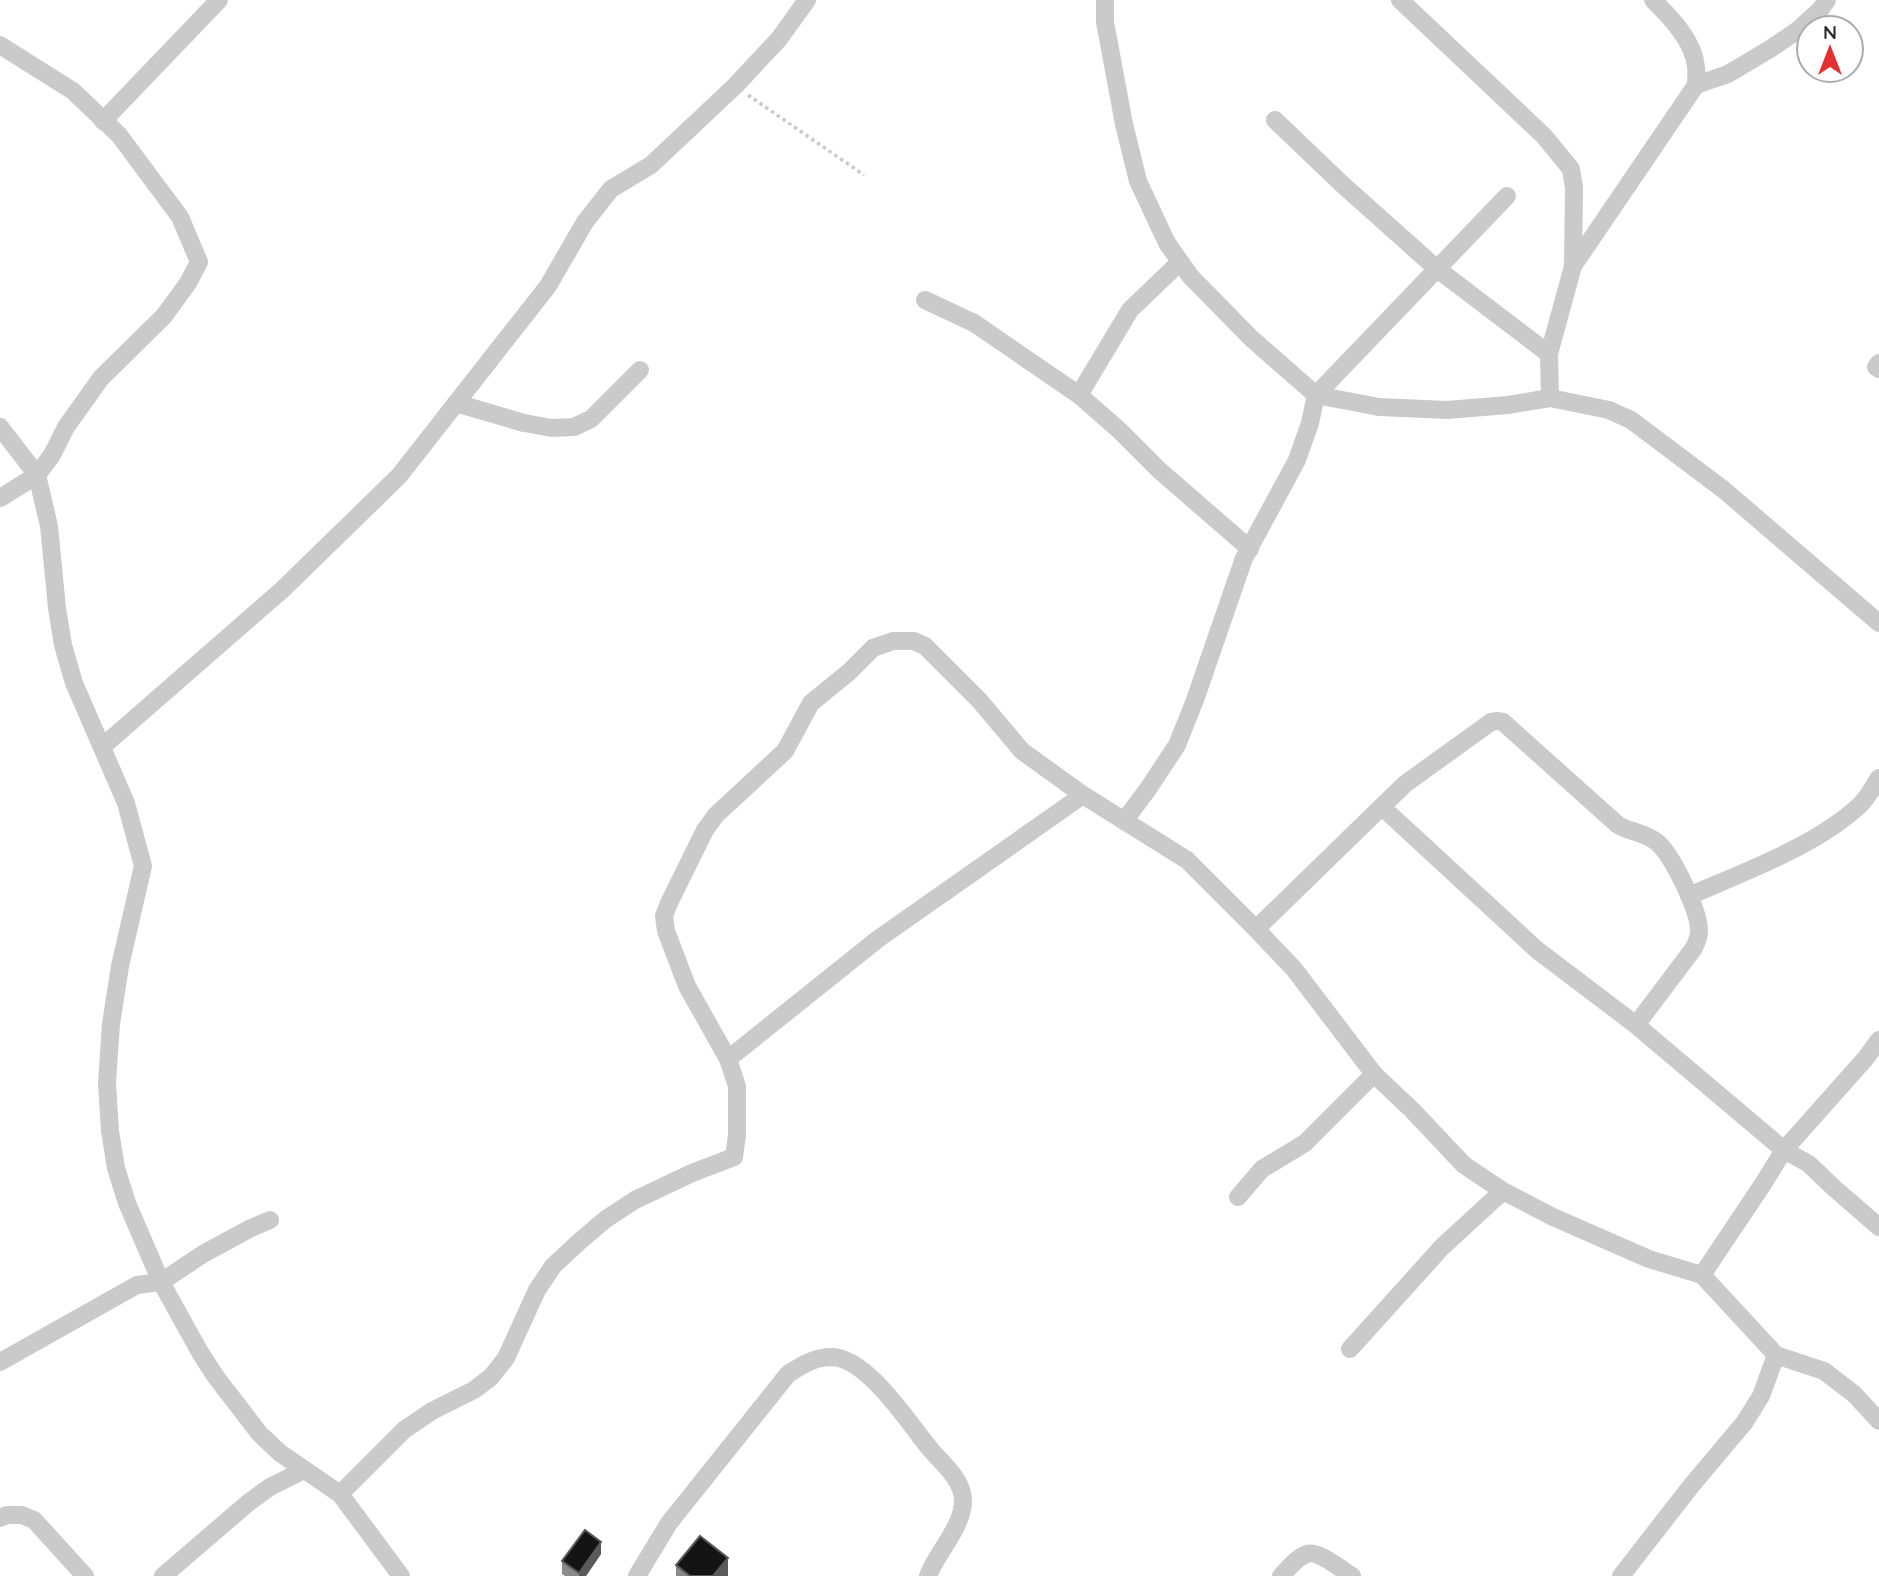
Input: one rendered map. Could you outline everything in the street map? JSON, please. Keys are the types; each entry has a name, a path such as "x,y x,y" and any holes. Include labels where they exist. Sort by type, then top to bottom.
{"street":[{"path":"103,121 219,0"},
{"path":"102,747 282,590 399,476 548,286 585,222 611,189 651,165 735,86 779,39 807,0"},
{"path":"1104,0 1105,22 1124,124 1138,181 1167,243 1191,276 1252,339 1316,395 1379,407 1447,410 1550,398 1609,410 1632,420 1724,490 1879,623"},
{"path":"1400,0 1544,136 1571,169 1574,188 1573,266 1549,354 1550,398"},
{"path":"1573,266 1696,85 1696,65 1689,44 1668,15 1653,0"},
{"path":"1696,85 1728,74 1770,49 1798,30 1827,0"},
{"path":"0,45 73,91 119,135 180,217 199,262 188,283 164,316 101,378 66,427 52,455 37,475 0,498"},
{"path":"1275,120 1436,268 1549,354"},
{"path":"1124,821 1177,745 1244,558 1297,460 1316,395 1507,196"},
{"path":"1079,395 1130,310 1180,261"},
{"path":"925,300 974,323 1079,395 1159,470 1250,549"},
{"path":"1879,363 1876,367 1879,369"},
{"path":"456,403 524,424 552,428 574,427 591,419 640,370"},
{"path":"0,427 37,475 49,526 63,645 74,682 126,803 143,866 120,966 111,1024 107,1083 116,1168 127,1203 161,1282 201,1354 239,1407 259,1433 280,1453 340,1494 401,1576"},
{"path":"340,1494 404,1430 432,1411 474,1390 491,1377 506,1358 537,1290 553,1266 580,1241 635,1200 734,1157 737,1086 728,1059 687,986 666,931 664,916 668,903 705,830 716,815 785,751 811,703 873,648 893,641 914,641 925,646 979,699 1022,751 1083,796 1187,860 1294,969 1374,1074 1464,1165 1503,1191 1553,1217 1649,1259 1702,1275 1776,1355 1824,1371 1854,1394 1879,1421"},
{"path":"1256,929 1405,784 1491,722 1503,722 1618,825 1657,843 1676,867 1689,896 1699,925 1699,935 1694,948 1636,1025"},
{"path":"1689,896 1780,856 1811,839 1862,803 1879,778"},
{"path":"728,1059 878,939 1083,796"},
{"path":"1382,807 1537,950 1636,1025 1784,1150 1809,1164 1879,1227"},
{"path":"1702,1275 1784,1150 1866,1059 1879,1040"},
{"path":"1238,1197 1262,1169 1305,1143 1374,1074"},
{"path":"1350,1349 1442,1247 1503,1191"},
{"path":"0,1362 137,1285 161,1282 203,1254 270,1220"},
{"path":"1621,1576 1690,1486 1744,1423 1761,1396 1776,1355"},
{"path":"637,1576 668,1523 788,1374 809,1360 833,1357 851,1363 872,1379 895,1402 956,1480 962,1494 963,1506 959,1520 928,1576"},
{"path":"163,1576 248,1503 270,1487 304,1470"},
{"path":"0,1518 22,1515 34,1520 85,1576"},
{"path":"1281,1576 1297,1559 1312,1553 1352,1576"}],"path":[{"path":"735,86 864,175"}],"building":[{"path":"585,1530 601,1542 579,1573 562,1561"},
{"path":"700,1536 728,1558 713,1576 690,1576 676,1565"}]}
